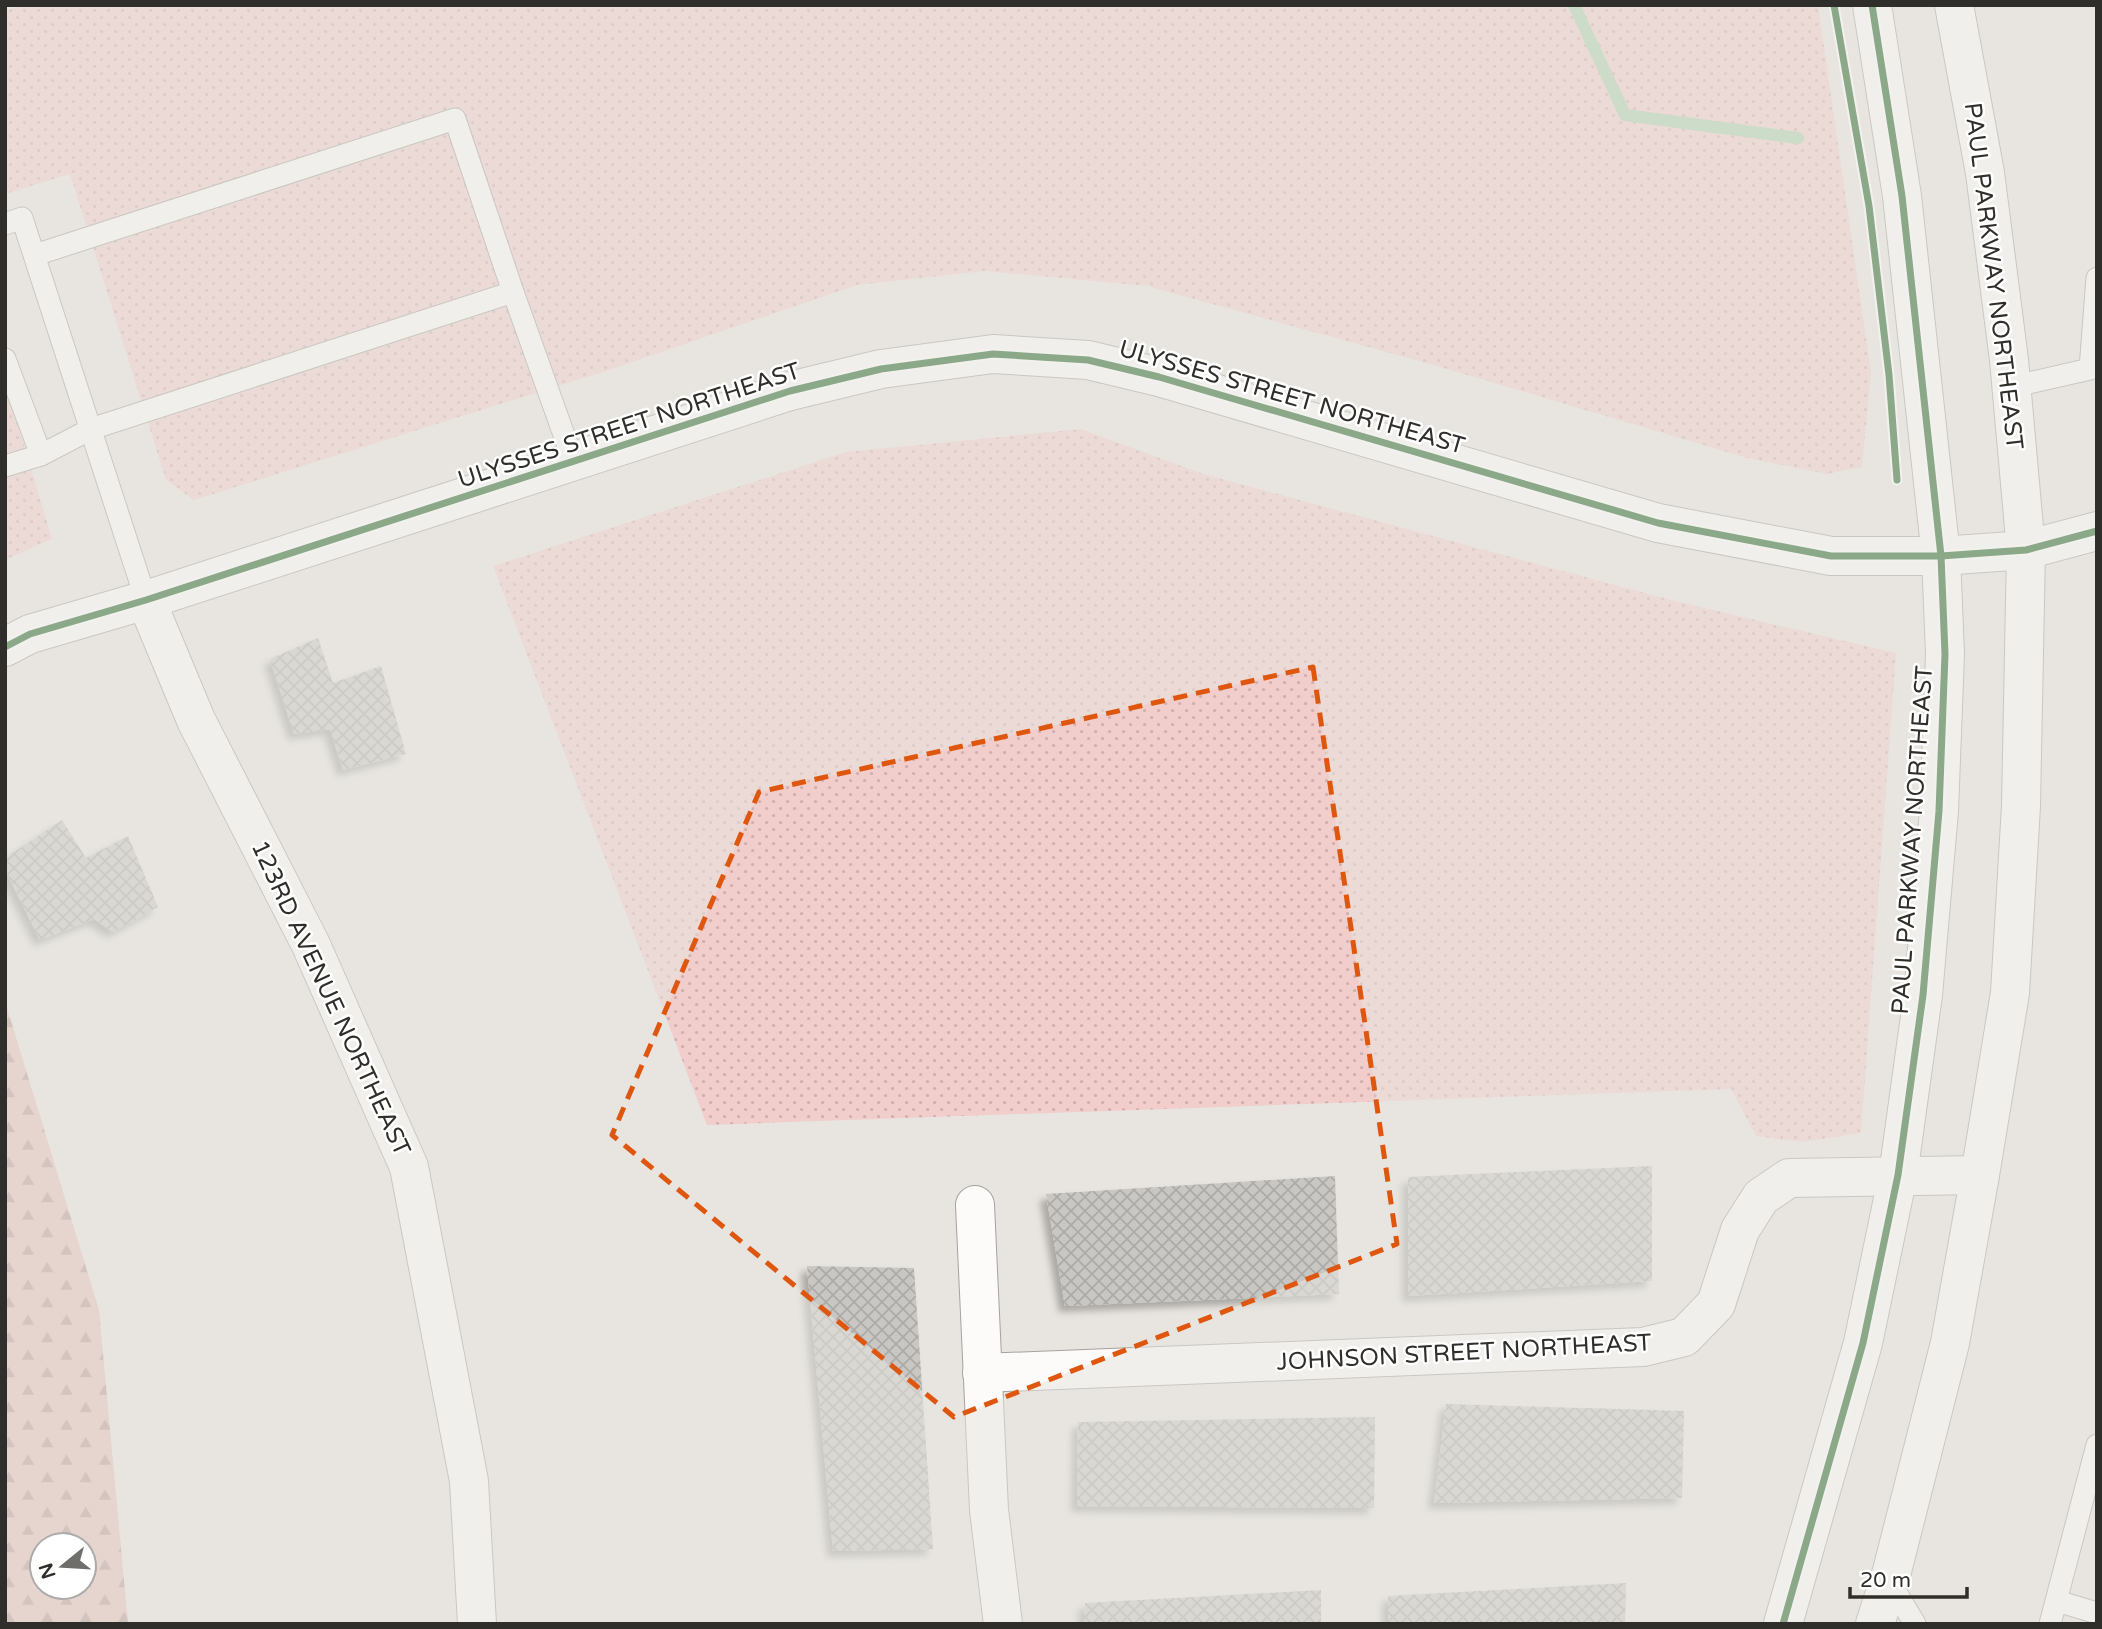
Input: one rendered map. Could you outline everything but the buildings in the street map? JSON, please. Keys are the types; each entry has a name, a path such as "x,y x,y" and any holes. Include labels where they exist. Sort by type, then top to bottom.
{"street":[{"name":"PAUL PARKWAY NORTHEAST","path":"1783,1624 1864,1343 1898,1175 1923,995 1939,811 1945,654 1941,556 1902,196 1872,5"},
{"name":"PAUL PARKWAY NORTHEAST","path":"1875,1624 1892,1571 1950,1343 1980,1175 2010,993 2021,806 2026,550 2011,387 1985,173 1954,5"},
{"name":"ULYSSES STREET NORTHEAST","path":"5,647 30,634 146,600 575,463 790,391 881,369 993,354 1088,360 1159,377 1658,523 1831,555 1941,556 2026,550 2097,531"},
{"name":"123RD AVENUE NORTHEAST","path":"146,600 197,719 311,946 410,1167 469,1481 477,1624"},
{"name":"JOHNSON STREET NORTHEAST","path":"982,1373 1643,1347 1684,1337 1716,1304 1740,1230 1761,1197 1789,1178 1980,1175"},
{"path":"975,1205 989,1510 1003,1624"}],"lane":[{"path":"34,255 455,119 513,292 575,463"},
{"path":"5,223 22,218 146,600"},
{"path":"2011,387 2094,374 2097,278"},
{"path":"5,466 41,455 91,429 513,292"},
{"path":"5,359 41,455"},
{"path":"2050,1624 2097,1444"},
{"path":"1892,1571 1897,1594 1916,1624"},
{"path":"2057,1601 2097,1613"}],"highlighted area":[{"path":"1313,667 1397,1244 954,1417 612,1135 759,792"}],"shaded area":[{"path":"22,5 1818,5 1871,373 1862,467 1827,474 1747,458 1437,366 1147,286 985,271 857,285 606,371 194,500 166,480 70,174 5,194 5,11"},
{"path":"5,380 52,539 5,560"},
{"path":"1081,429 1203,474 1671,600 1896,653 1861,1133 1802,1142 1756,1136 1731,1089 707,1125 493,566 846,452"}],"green space":[{"path":"5,1001 99,1310 128,1624 5,1624"}],"waterway":[{"path":"1574,5 1625,115 1798,138"}],"cycle path":[{"path":"1834,5 1869,206 1889,375 1897,480"},
{"path":"1783,1624 1863,1343 1898,1175 1923,995 1939,811 1945,654 1941,556 1902,196 1872,5"},
{"path":"5,647 30,634 146,600 790,391 881,369 993,354 1088,360 1159,377 1658,523 1831,556 1941,556 2026,550 2097,531"}]}
